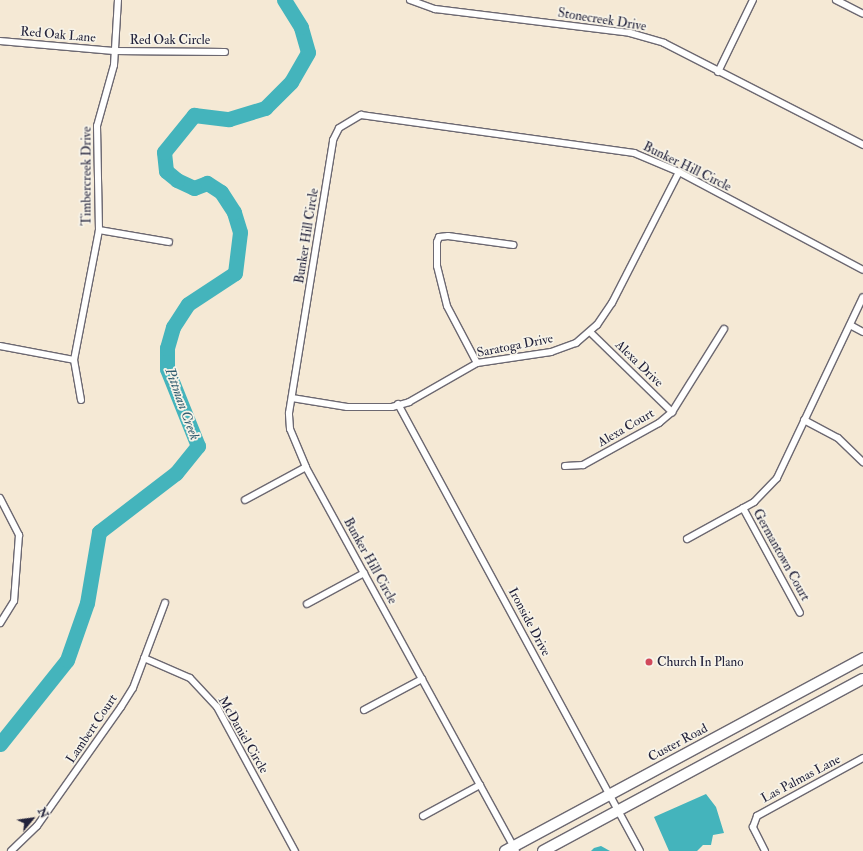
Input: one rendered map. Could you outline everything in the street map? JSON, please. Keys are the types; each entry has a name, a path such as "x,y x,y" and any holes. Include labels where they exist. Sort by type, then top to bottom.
{"main road":[{"name":"Custer Road","path":"512,850 609,795 863,658"},
{"path":"543,851 863,679"}],"street":[{"name":"Timbercreek Drive","path":"82,400 74,360 99,230 97,126 114,51 118,0"},
{"name":"Stonecreek Drive","path":"410,0 434,9 630,33 664,43 863,145"},
{"path":"718,72 753,0"},
{"path":"836,0 863,14"},
{"name":"Red Oak Lane","path":"0,41 114,51"},
{"name":"Red Oak Circle","path":"114,51 225,52"},
{"name":"Bunker Hill Circle","path":"512,850 480,785 306,467 290,429 292,398 333,140 344,122 361,115 615,149 679,172 863,270"},
{"name":"Saratoga Drive","path":"292,398 373,409 409,402 477,363 551,352 576,343 590,332 612,303 679,172"},
{"path":"99,230 169,242"},
{"path":"477,363 447,306 437,266 437,242 439,237 448,236 513,245"},
{"path":"687,539 754,502 776,478 863,297"},
{"path":"850,325 863,332"},
{"name":"Alexa Court","path":"565,466 583,465 659,423 672,412 724,329"},
{"name":"Alexa Drive","path":"590,332 672,412"},
{"path":"0,346 74,360"},
{"name":"Ironside Drive","path":"398,404 640,851"},
{"path":"804,420 842,441 863,462"},
{"path":"245,500 306,467"},
{"path":"0,498 20,535 14,602 0,623"},
{"name":"Germantown Court","path":"743,508 800,613"},
{"path":"306,604 364,573"},
{"name":"Lambert Court","path":"11,851 37,826 121,708 144,658 165,603"},
{"name":"McDaniel Circle","path":"144,658 190,678 217,707 295,851"},
{"path":"364,710 422,679"},
{"name":"Las Palmas Lane","path":"765,851 753,823 762,812 863,758"},
{"path":"423,816 480,785"}],"water":[{"path":"706,794 716,807 724,833 713,835 711,845 703,845 697,851 669,851 654,817"},
{"path":"601,846 610,851 591,851 594,848"}],"waterway":[{"name":"Pittman Creek","path":"0,744 67,660 87,603 99,532 176,473 198,446 167,369 167,348 173,327 188,304 235,273 240,232 234,212 221,192 207,183 194,188 177,180 166,171 164,152 194,115 229,119 265,108 291,82 308,52 301,27 284,0"}],"place":[{"name":"Church In Plano","path":"649,662"}]}
